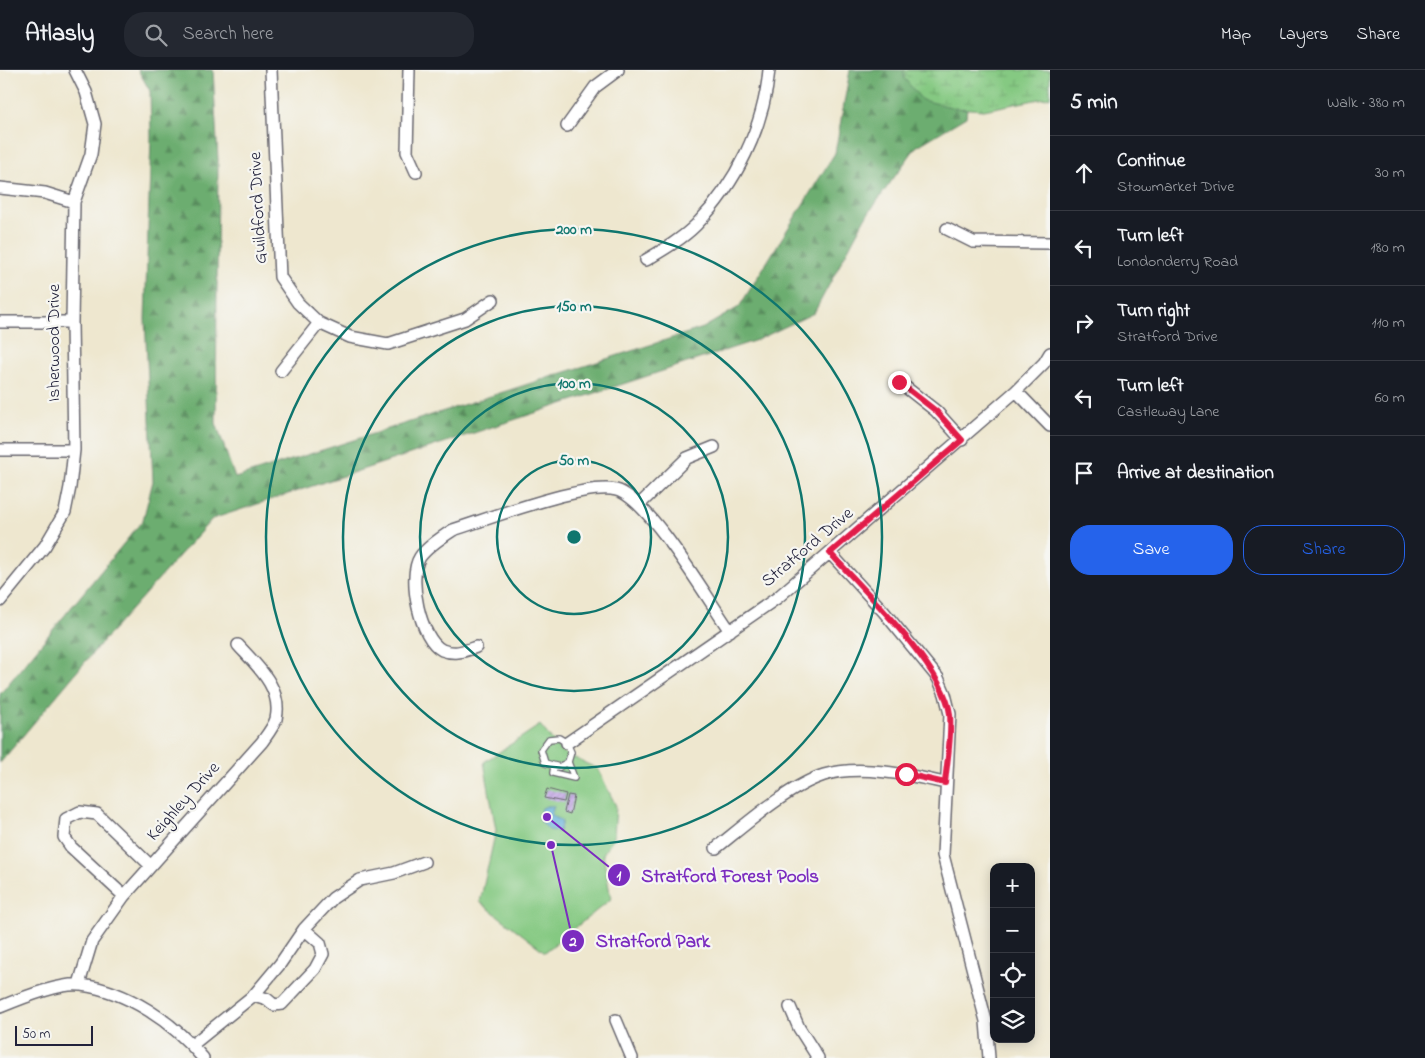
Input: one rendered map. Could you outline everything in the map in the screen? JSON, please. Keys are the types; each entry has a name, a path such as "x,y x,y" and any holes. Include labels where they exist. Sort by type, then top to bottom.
{"street":[{"name":"Isherwood Drive","path":"0,601 45,546 65,512 70,487 74,450 72,322 74,202 92,154 95,124 86,92 75,70"},
{"name":"Guildford Drive","path":"271,70 280,277 298,303 319,323 350,338 388,344 465,319 493,300"},
{"path":"409,70 407,152 416,172"},
{"path":"567,126 595,86 618,70"},
{"path":"646,260 696,226 738,169 755,132 767,90 768,70"},
{"path":"0,188 45,193 74,202"},
{"path":"947,229 973,242 1050,243"},
{"path":"0,322 72,322"},
{"path":"281,371 319,323"},
{"name":"Stratford Drive","path":"567,743 777,598 962,440 1016,391 1044,363 1050,353"},
{"path":"899,382 936,411 962,440"},
{"path":"1016,391 1050,426"},
{"path":"639,505 687,458 714,447"},
{"path":"0,450 74,450"},
{"path":"476,647 455,654 440,649 429,636 414,589 414,572 420,558 434,543 453,530 590,489 616,490 639,505 668,540 730,631"},
{"path":"830,553 884,612 938,678 945,694 950,714 945,783 943,856 986,1021 990,1058"},
{"name":"Keighley Drive","path":"79,984 92,941 124,896 262,742 276,720 278,699 267,676 238,646"},
{"path":"716,848 794,789 824,775 861,771 906,774 945,783"},
{"path":"124,896 71,847 64,837 66,819 80,812 97,814 150,865"},
{"path":"192,1045 254,995 280,964 304,929 333,898 360,880 394,873 424,862"},
{"path":"254,995 267,999 274,1004 282,1004 315,969 323,954 320,943 304,929"},
{"path":"0,1007 36,992 79,984 127,998 156,1015 192,1045 203,1058"},
{"path":"790,1008 799,1028 818,1058"},
{"path":"616,1020 632,1058"}],"lane":[{"path":"554,738 567,743 571,752 568,762 574,778 552,773 554,768 542,759 542,745 554,738"},
{"path":"554,768 568,762"}],"green space":[{"path":"138,70 213,70 218,160 216,423 235,478 703,328 739,307 835,153 850,70 971,70 966,117 916,147 865,218 814,313 757,340 212,519 96,649 0,763 0,694 143,520 153,481 145,319 151,138 150,91"},
{"path":"904,70 1050,70 1050,97 984,110 956,108 922,100 904,78"},
{"path":"540,725 562,752 598,769 616,806 614,837 603,854 611,899 545,952 480,902 496,830 484,762"}],"water":[{"path":"554,806 551,815 562,821 559,832 549,830 539,819 542,808"}],"building":[{"path":"547,789 566,794 564,802 544,798"},
{"path":"568,795 574,796 570,814 564,812"}],"place":[{"name":"Stratford Forest Pools","path":"547,817"},
{"name":"Stratford Park","path":"551,845"}],"route":[{"path":"899,382 936,411 962,440 830,553 884,612 938,678 945,694 950,714 945,783 906,774"}]}
